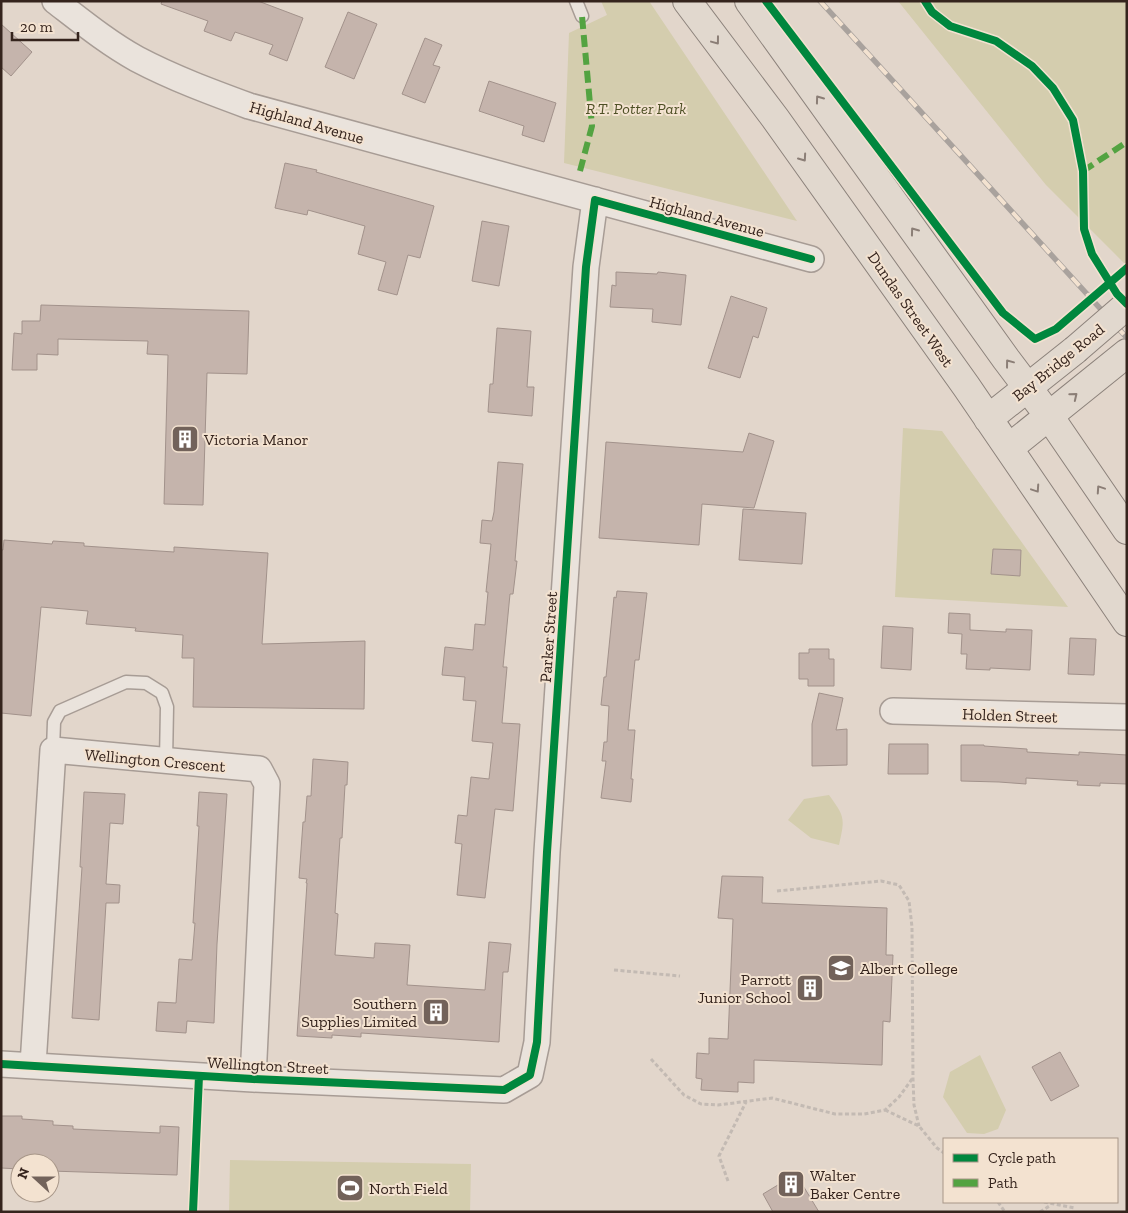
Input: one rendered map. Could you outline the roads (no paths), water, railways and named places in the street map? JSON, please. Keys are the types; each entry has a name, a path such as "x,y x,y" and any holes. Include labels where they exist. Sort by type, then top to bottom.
{"main road":[{"name":"Dundas Street West","path":"688,1 775,118 988,418 1127,622"},
{"path":"749,1 1049,416 1127,530"},
{"name":"Bay Bridge Road","path":"988,418 1127,305"},
{"path":"1009,448 1127,353"}],"street":[{"name":"Highland Avenue","path":"56,1 86,25 135,58 190,84 241,103 811,259"},
{"name":"Parker Street","path":"530,1075 537,1042 548,842 586,267 595,200"},
{"name":"Holden Street","path":"893,711 1127,717"},
{"name":"Wellington Crescent","path":"53,750 259,769 267,784 253,1079"},
{"path":"33,1065 53,750"},
{"name":"Wellington Street","path":"1,1064 253,1079 504,1090 530,1075"}],"lane":[{"path":"576,1 582,16"},
{"path":"53,750 54,722 60,711 126,682 146,683 162,693 167,707 166,761"}],"railway":[{"path":"820,1 1127,338"}],"place":[{"name":"Victoria Manor","path":"185,439"},
{"name":"Albert College","path":"841,968"},
{"name":"Parrott Junior School","path":"810,988"},
{"name":"Southern Supplies Limited","path":"436,1012"},
{"name":"Walter Baker Centre","path":"791,1184"},
{"name":"North Field","path":"350,1188"}],"park label":[{"name":"R.T. Potter Park","path":"636,108"}]}
